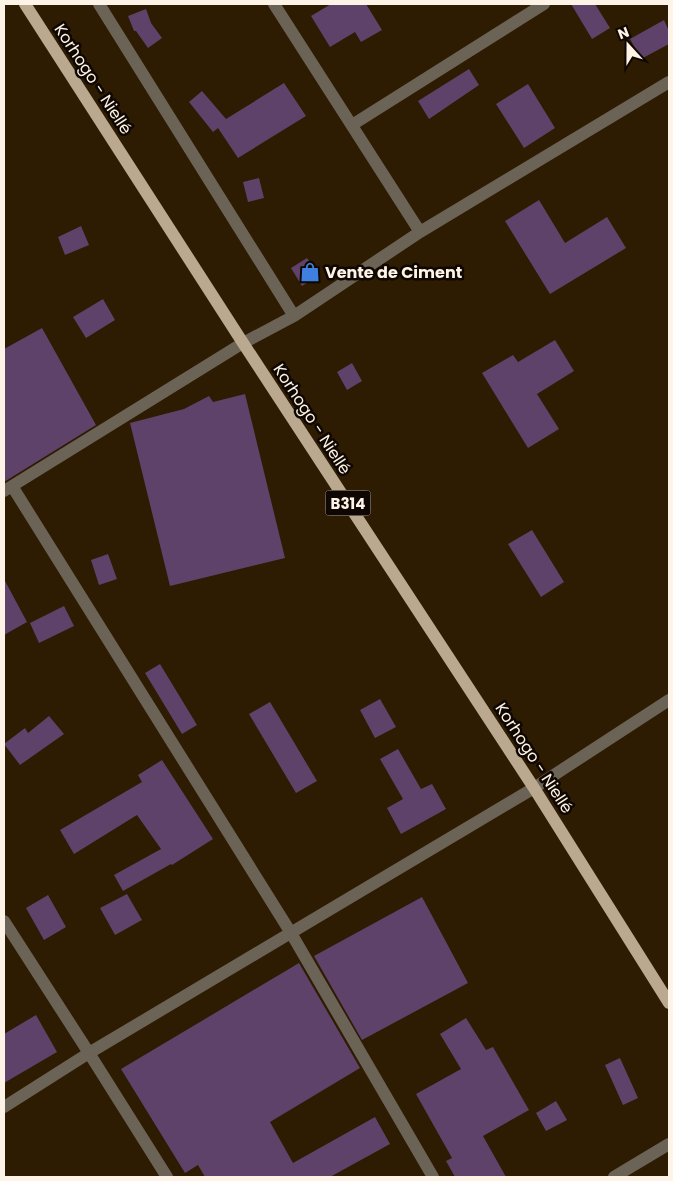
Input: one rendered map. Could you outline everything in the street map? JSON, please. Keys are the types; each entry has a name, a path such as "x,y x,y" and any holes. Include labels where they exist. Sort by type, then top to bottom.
{"main road":[{"name":"Korhogo - Niellé","path":"25,4 243,343 534,788 669,1003"}],"street":[{"path":"99,4 294,316"},
{"path":"274,4 420,232"},
{"path":"352,125 544,4"},
{"path":"433,1177 291,933 8,488 243,343 294,316 420,232 669,82"},
{"path":"4,1106 534,788 669,700"},
{"path":"4,921 90,1053 167,1177"},
{"path":"614,1177 669,1144"}],"building":[{"path":"331,4 366,4 382,30 361,42 355,32 330,47 311,16"},
{"path":"571,4 595,4 610,28 592,39"},
{"path":"146,9 151,23 162,38 148,48 136,31 134,31 128,16"},
{"path":"664,20 669,31 669,44 641,59 630,39"},
{"path":"469,69 479,85 429,119 418,101"},
{"path":"284,83 306,116 238,158 218,128 213,132 189,102 202,91 226,119"},
{"path":"528,84 555,128 524,148 496,104"},
{"path":"259,178 264,198 248,202 243,182"},
{"path":"539,200 565,243 607,217 626,248 550,294 505,221"},
{"path":"81,226 89,245 65,255 58,237"},
{"path":"307,258 319,275 302,286 291,268"},
{"path":"103,299 115,320 86,338 73,317"},
{"path":"42,328 96,425 4,482 4,349"},
{"path":"555,340 574,371 537,394 559,429 528,448 482,373 513,355 518,362"},
{"path":"352,363 362,381 347,390 337,372"},
{"path":"245,394 285,558 170,586 130,423 184,409 209,396 213,402"},
{"path":"532,530 564,582 541,597 508,544"},
{"path":"108,554 117,579 99,585 91,560"},
{"path":"4,579 27,622 4,635"},
{"path":"64,606 74,626 39,643 30,623"},
{"path":"160,664 197,725 182,734 145,673"},
{"path":"380,699 396,727 375,738 360,710"},
{"path":"270,702 317,781 296,793 249,714"},
{"path":"49,716 64,734 20,765 4,744 25,728 28,733"},
{"path":"398,749 421,789 432,784 446,809 401,834 387,808 403,799 380,759"},
{"path":"162,760 213,839 172,865 123,891 114,875 161,849 137,815 74,854 60,830 142,782 138,775"},
{"path":"127,894 142,920 115,935 100,908"},
{"path":"48,895 66,927 44,940 26,908"},
{"path":"422,897 468,983 362,1040 314,956"},
{"path":"299,963 360,1068 270,1122 293,1163 375,1117 390,1144 330,1177 205,1177 198,1165 185,1173 121,1069"},
{"path":"36,1015 57,1052 4,1083 4,1034"},
{"path":"466,1018 486,1050 493,1047 529,1110 483,1136 506,1177 455,1177 446,1161 452,1158 416,1094 461,1069 440,1034"},
{"path":"620,1058 638,1098 623,1105 605,1065"},
{"path":"556,1101 567,1120 546,1131 536,1113"}],"place":[{"name":"Vente de Ciment","path":"310,272"}]}
